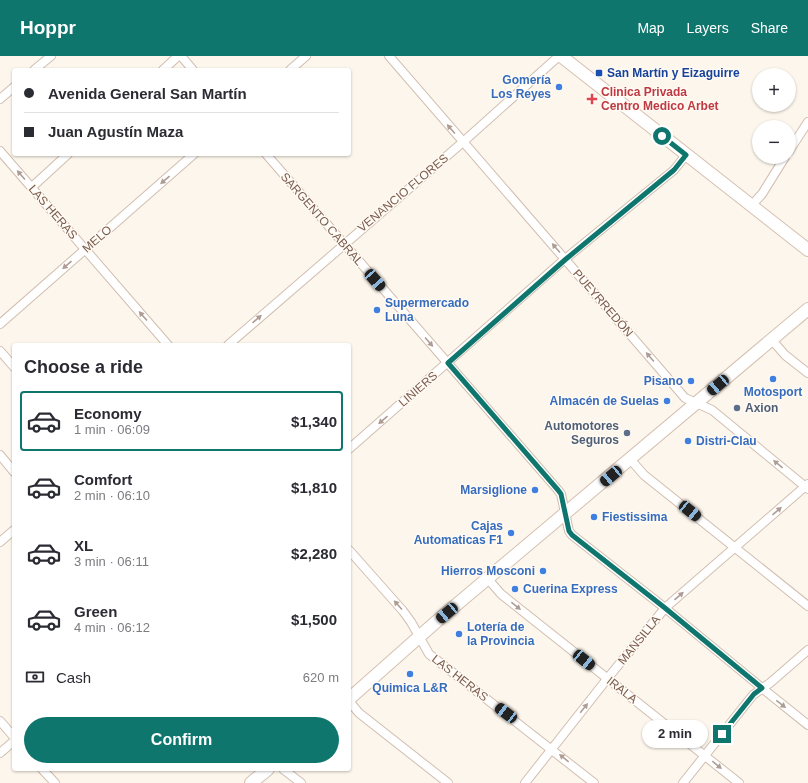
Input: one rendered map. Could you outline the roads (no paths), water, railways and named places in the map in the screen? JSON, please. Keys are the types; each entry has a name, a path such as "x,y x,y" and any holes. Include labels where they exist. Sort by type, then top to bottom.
{"main road":[{"path":"560,56 808,250"},
{"path":"351,698 488,579 808,309"},
{"path":"251,783 266,771"}],"street":[{"path":"36,68 51,56"},
{"path":"165,68 180,56 191,68"},
{"path":"292,68 306,56"},
{"name":"PUEYRREDÓN","path":"389,56 685,398 712,410 807,486"},
{"name":"VENANCIO FLORES","path":"230,343 560,56"},
{"path":"0,99 12,89"},
{"path":"796,140 808,122"},
{"name":"LAS HERAS","path":"0,151 166,343"},
{"name":"LINIERS","path":"351,447 566,259 674,170 686,155"},
{"path":"32,187 66,156"},
{"name":"MELO","path":"0,324 192,156"},
{"name":"SARGENTO CABRAL","path":"268,156 558,490 561,494 569,531 572,535 665,608 808,725"},
{"path":"752,206 762,194 781,164"},
{"path":"772,340 785,355 808,373"},
{"path":"0,351 12,366"},
{"path":"0,455 12,470"},
{"path":"630,459 644,475 808,606"},
{"name":"MANSILLA","path":"525,783 607,678 665,608 807,486"},
{"path":"0,542 12,532"},
{"name":"LAS HERAS","path":"351,552 403,611 429,654 594,783"},
{"name":"IRALA","path":"488,579 501,594 739,783"},
{"path":"683,783 754,694 770,683 808,650"},
{"path":"351,703 359,713 448,783"},
{"path":"0,721 12,735"},
{"path":"0,753 12,743"},
{"path":"44,771 55,783"},
{"path":"286,771 301,783"}],"place":[{"name":"San Martín y Eizaguirre","path":"599,73"},
{"name":"Gomería Los Reyes","path":"559,87"},
{"name":"Clinica Privada Centro Medico Arbet","path":"592,99"},
{"name":"Supermercado Luna","path":"377,310"},
{"name":"Motosport","path":"773,379"},
{"name":"Pisano","path":"691,381"},
{"name":"Almacén de Suelas","path":"667,401"},
{"name":"Axion","path":"737,408"},
{"name":"Automotores Seguros","path":"627,433"},
{"name":"Distri-Clau","path":"688,441"},
{"name":"Marsiglione","path":"535,490"},
{"name":"Fiestissima","path":"594,517"},
{"name":"Cajas Automaticas F1","path":"511,533"},
{"name":"Hierros Mosconi","path":"543,571"},
{"name":"Cuerina Express","path":"515,589"},
{"name":"Lotería de la Provincia","path":"459,634"},
{"name":"Quimica L&R","path":"410,674"}]}
